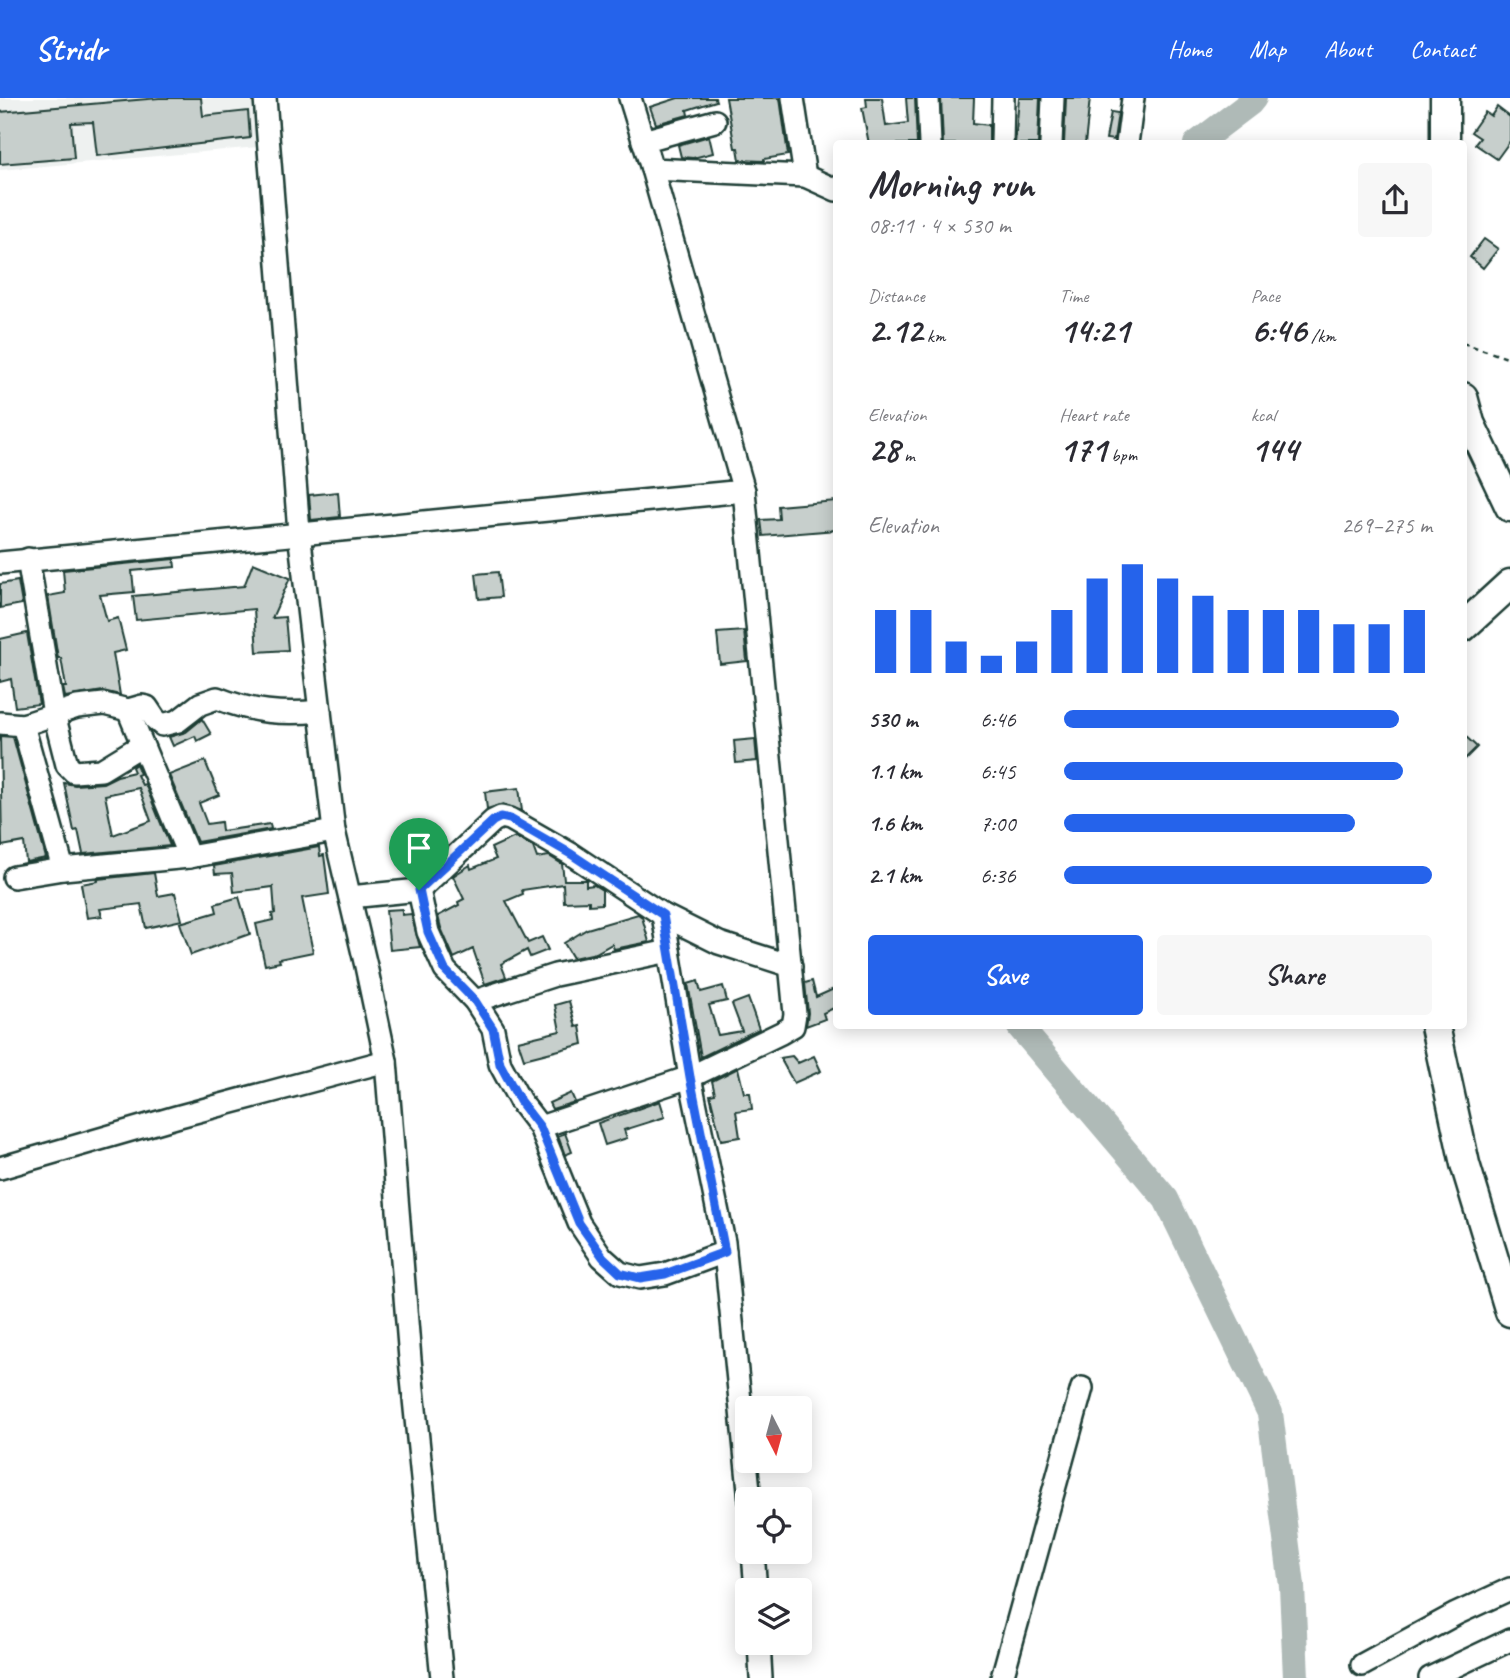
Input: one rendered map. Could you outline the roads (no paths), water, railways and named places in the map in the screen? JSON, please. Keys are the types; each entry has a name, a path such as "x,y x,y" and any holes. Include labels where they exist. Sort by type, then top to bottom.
{"main road":[{"path":"1445,98 1445,140"},
{"path":"1467,412 1510,508"},
{"path":"1467,623 1510,584"},
{"path":"1436,1029 1465,1164 1505,1272 1510,1312"}],"street":[{"path":"265,98 299,532 334,831 386,1061 410,1359 442,1678"},
{"path":"540,1127 690,1077 793,1026 795,1014 744,491 630,98"},
{"path":"793,98 805,176"},
{"path":"928,98 930,140"},
{"path":"1002,140 1003,98"},
{"path":"1051,140 1053,98"},
{"path":"1128,140 1133,98"},
{"path":"643,141 715,121"},
{"path":"652,169 805,176 833,189"},
{"path":"0,563 744,491"},
{"path":"28,559 54,714 67,765 74,772 101,770 142,745"},
{"path":"0,723 23,725 77,707 104,704 128,710 142,705 147,707 162,725 178,721 200,704 217,698 268,713 320,711"},
{"path":"128,710 189,857"},
{"path":"23,725 63,869"},
{"path":"350,897 419,890 493,821 501,817 510,819 571,854 663,915 719,943 791,966"},
{"path":"14,877 63,869 189,857 334,831"},
{"path":"419,890 428,932 445,970 475,1001 493,1029 500,1064 520,1101 540,1127 579,1223 603,1257 620,1273 640,1278 665,1274 725,1252"},
{"path":"663,915 690,1077 725,1252 749,1487"},
{"path":"475,1001 555,975 669,951"},
{"path":"0,1168 176,1117 386,1061"},
{"path":"1002,1678 1082,1388"},
{"path":"1362,1665 1510,1588"},
{"path":"1430,1678 1510,1640"},
{"path":"760,1655 761,1678"}],"waterway":[{"path":"1201,140 1254,98"},
{"path":"1022,1029 1166,1199 1270,1413 1292,1586 1296,1678"}]}
